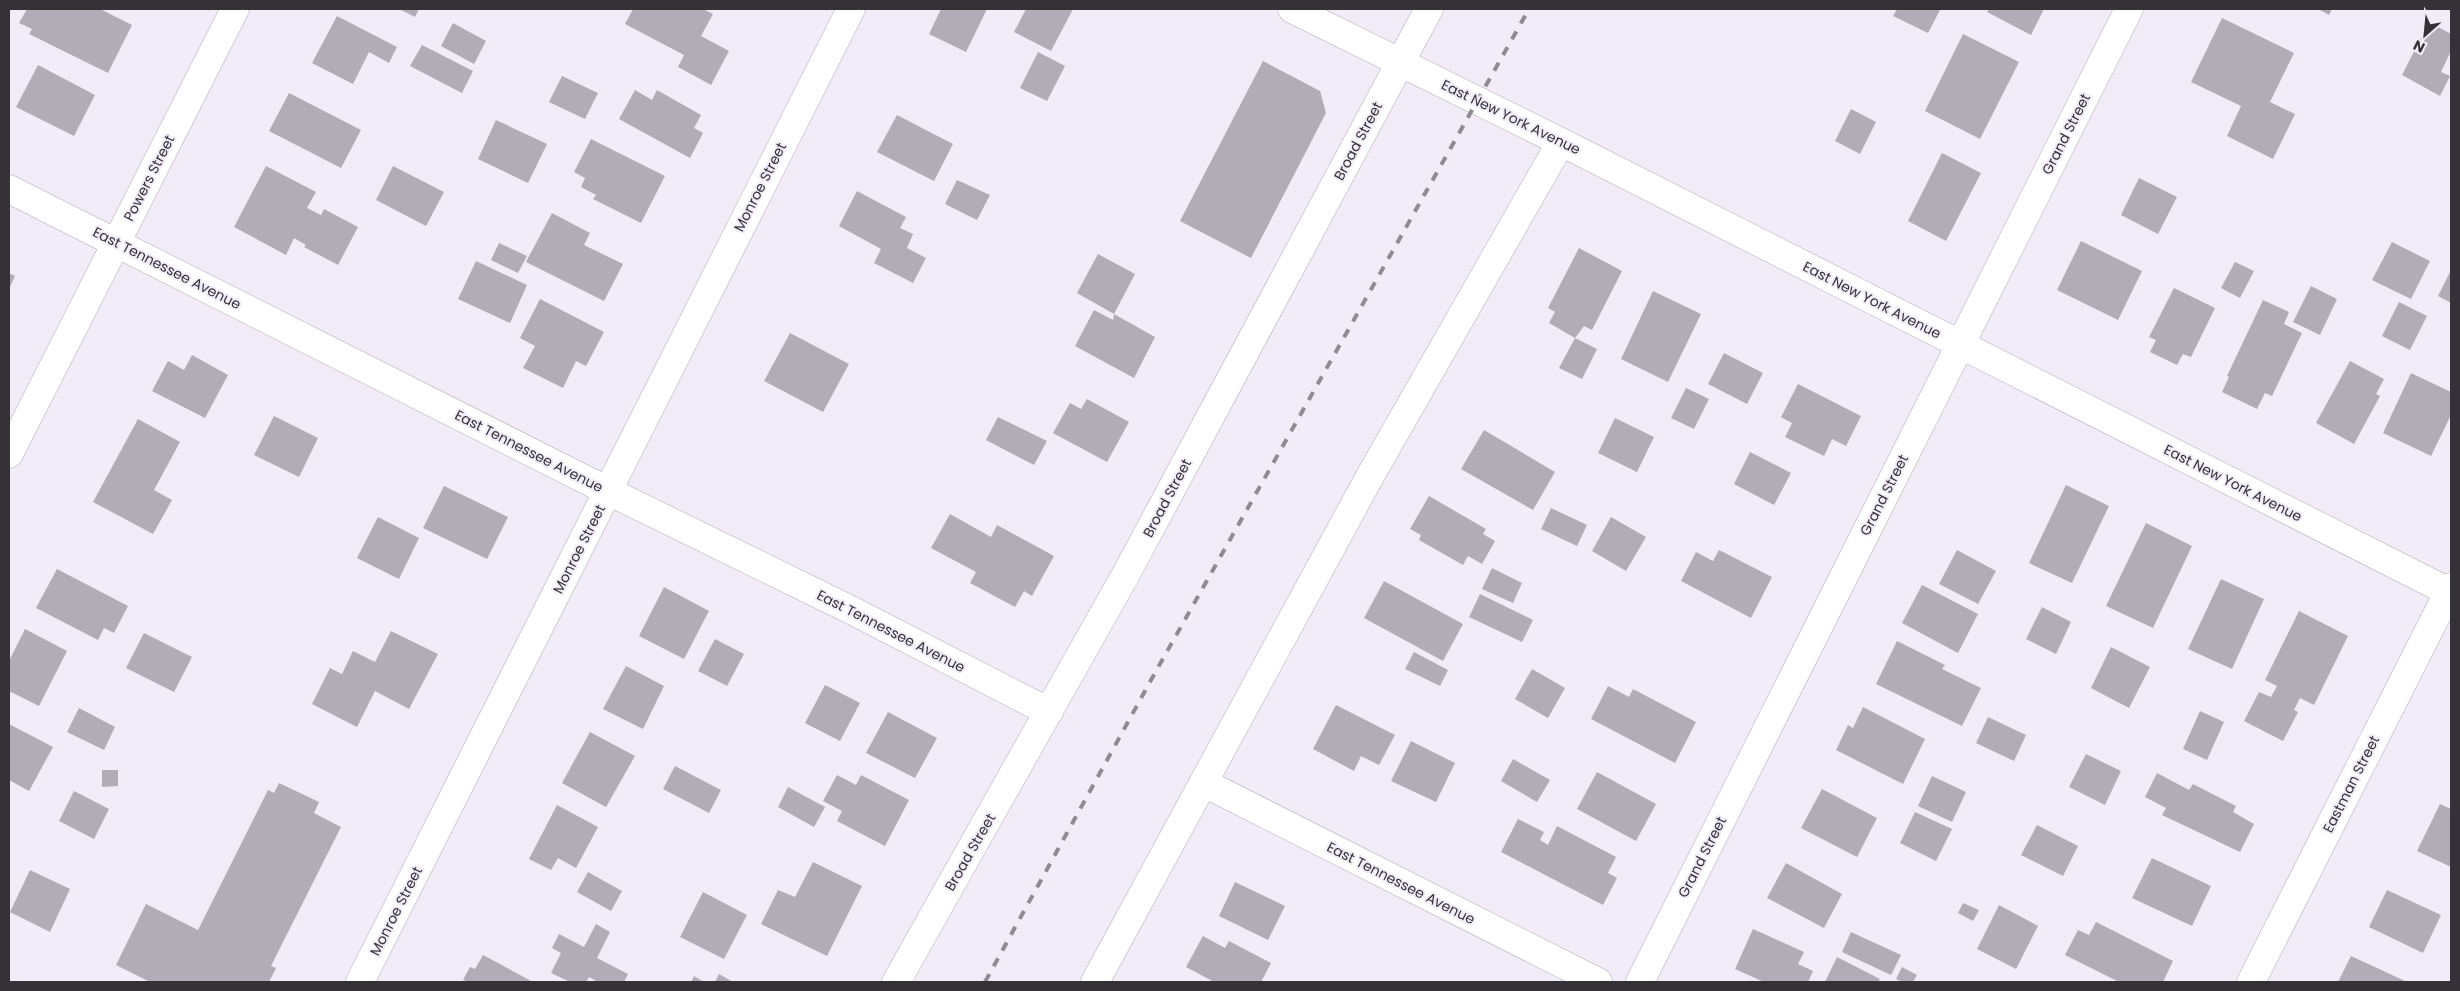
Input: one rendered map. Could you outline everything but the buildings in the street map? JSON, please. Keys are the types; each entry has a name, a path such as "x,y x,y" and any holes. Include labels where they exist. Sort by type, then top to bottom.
{"street":[{"name":"Powers Street","path":"9,454 235,9"},
{"name":"Monroe Street","path":"360,982 851,9"},
{"name":"East New York Avenue","path":"1292,9 1561,142 1959,345 2450,590"},
{"name":"Broad Street","path":"896,982 1126,574 1429,9"},
{"name":"Grand Street","path":"1640,982 2129,9"},
{"path":"1095,982 1369,478 1561,142"},
{"name":"East Tennessee Avenue","path":"9,189 608,491 853,611 1049,712"},
{"name":"Eastman Street","path":"2251,982 2450,590"},
{"name":"East Tennessee Avenue","path":"1204,783 1598,982"}],"railway":[{"path":"985,982 1156,671 1529,9"}]}
